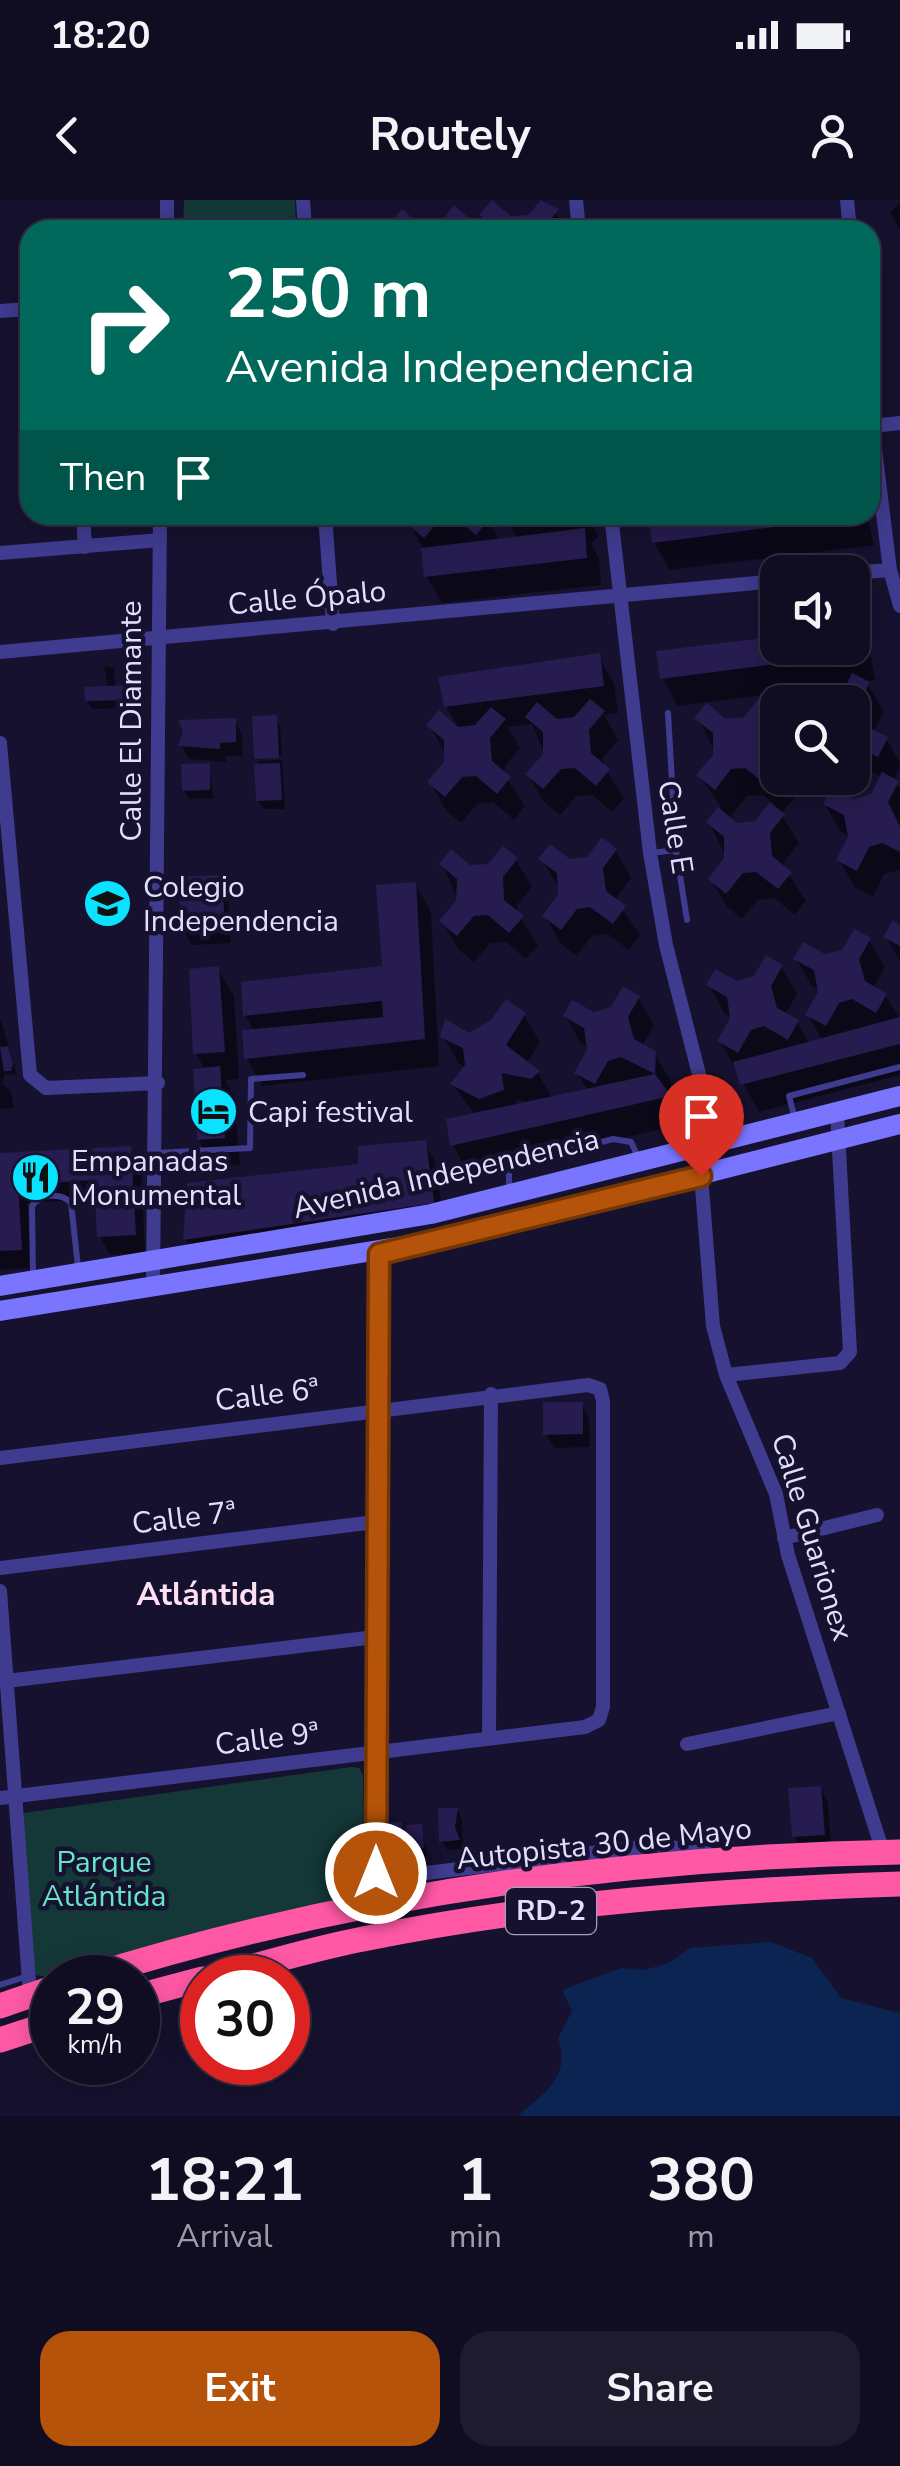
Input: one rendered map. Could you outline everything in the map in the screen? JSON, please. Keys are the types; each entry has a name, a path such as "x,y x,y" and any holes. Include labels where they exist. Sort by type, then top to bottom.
{"highway":[{"name":"Autopista 30 de Mayo","path":"160,1956 376,1892 742,1859 891,1852"},
{"name":"Autopista 30 de Mayo","path":"297,1955 361,1939 466,1921 648,1900 900,1884"},
{"path":"0,2006 30,1990"},
{"path":"0,2040 30,2030"}],"main road":[{"name":"Avenida Independencia","path":"0,1286 362,1228 510,1195 900,1096"},
{"name":"Avenida Independencia","path":"0,1311 379,1254 900,1124"}],"street":[{"path":"880,476 900,606"},
{"path":"84,525 85,547"},
{"name":"Calle El Diamante","path":"153,1288 158,1082 160,525"},
{"path":"326,525 333,624"},
{"name":"Calle E","path":"612,525 650,854 666,946 716,1141"},
{"path":"0,553 160,540"},
{"path":"870,572 895,569"},
{"name":"Calle Ópalo","path":"0,652 760,583"},
{"path":"0,743 30,1075 46,1088 158,1082"},
{"path":"726,1375 840,1363 850,1352 837,1113"},
{"name":"Calle Guarionex","path":"701,1176 708,1298 726,1375 776,1494 784,1538 839,1714 891,1852"},
{"path":"376,1892 375,1409 379,1254"},
{"name":"Calle 6ª","path":"0,1458 491,1394 588,1385 600,1389 603,1707 599,1720"},
{"path":"489,1738 491,1394"},
{"path":"784,1538 876,1515"},
{"name":"Calle 7ª","path":"0,1568 375,1522"},
{"path":"0,1591 7,1797 32,1955"},
{"path":"6,1681 375,1637"},
{"path":"686,1744 839,1714"},
{"name":"Calle 9ª","path":"7,1797 585,1727 599,1720"}],"lane":[{"path":"668,713 676,850 687,920"},
{"path":"650,854 676,850"},
{"path":"796,1123 789,1096 900,1067"},
{"path":"154,1153 250,1148 250,1079 303,1075"},
{"path":"33,1281 32,1206 48,1197 63,1197 71,1203 79,1274"},
{"path":"0,1986 30,1986"}],"green space":[{"path":"184,200 295,200 296,220 183,220"},
{"name":"Parque Atlántida","path":"359,1768 363,1775 364,1886 357,1900 123,1955 30,1955 20,1817 24,1813"}],"water":[{"path":"771,1942 812,1958 841,1998 900,2013 900,2116 518,2116 546,2091 558,2073 558,2038 572,2011 562,1990 621,1968 644,1970 669,1963 690,1948"}],"building":[{"path":"492,200 511,216 528,215 541,200 559,209 551,220 485,220 479,215"},
{"path":"454,205 469,218 467,220 442,220"},
{"path":"402,209 415,220 393,220"},
{"path":"408,525 435,525 424,538"},
{"path":"464,525 484,525 476,535"},
{"path":"649,525 789,525 652,543"},
{"path":"585,528 587,558 424,577 421,548"},
{"path":"760,638 760,665 768,665 660,679 656,651"},
{"path":"600,653 604,686 444,707 438,677"},
{"path":"852,673 870,682 868,685 846,685"},
{"path":"128,685 128,700 85,701 84,687"},
{"path":"759,698 760,780 745,768 731,769 715,790 696,775 713,755 713,733 694,718 707,703 726,719 744,717"},
{"path":"590,699 605,711 589,730 591,753 610,769 596,786 575,768 561,769 543,789 525,774 543,754 543,732 525,717 537,702 557,719 574,717"},
{"path":"491,707 506,719 490,738 492,761 511,777 497,794 476,776 462,777 445,797 427,782 444,762 444,740 426,725 439,710 458,727 475,725"},
{"path":"277,715 279,758 254,759 252,716"},
{"path":"236,718 236,742 220,743 220,749 178,746 183,731 178,720"},
{"path":"870,728 888,737 878,757 870,753"},
{"path":"210,763 210,790 182,791 181,764"},
{"path":"280,763 282,800 256,801 254,764"},
{"path":"882,772 899,781 888,802 900,827 900,852 882,843 869,847 857,871 836,860 848,837 844,815 823,804 827,795 854,799 871,794"},
{"path":"770,802 785,814 770,833 772,856 792,872 778,889 756,872 743,873 726,894 708,879 724,858 724,837 706,822 718,807 737,823 755,821"},
{"path":"602,837 617,849 603,868 606,891 626,906 613,924 590,907 577,909 561,930 542,916 558,895 557,873 538,859 550,844 570,859 587,857"},
{"path":"503,846 518,858 503,877 504,900 524,916 509,933 488,915 474,916 457,936 439,921 456,901 457,879 439,864 451,849 470,865 488,864"},
{"path":"222,875 225,930 181,932 179,877"},
{"path":"416,882 425,1039 244,1059 242,1030 383,1017 382,1001 243,1016 241,982 382,966 376,885"},
{"path":"893,920 900,925 900,946 883,937"},
{"path":"854,929 871,938 859,959 865,981 887,994 876,1013 852,999 839,1003 826,1026 805,1015 818,992 814,970 793,959 803,942 825,954 842,950"},
{"path":"766,955 783,965 771,986 777,1008 799,1020 788,1040 764,1026 751,1030 738,1053 717,1041 730,1018 727,997 706,985 715,969 737,981 754,976"},
{"path":"219,966 225,1052 193,1054 189,969"},
{"path":"623,986 640,996 628,1017 634,1039 656,1051 655,1074 621,1057 608,1061 595,1084 574,1073 587,1050 584,1028 563,1016 572,1000 594,1012 611,1007"},
{"path":"506,999 526,1013 506,1045 540,1071 531,1079 502,1073 504,1090 479,1099 450,1084 465,1065 463,1048 440,1037 445,1019 469,1033 491,1020"},
{"path":"900,1017 900,1044 740,1085 733,1062"},
{"path":"8,1046 13,1064 11,1071 4,1071 0,1047"},
{"path":"220,1066 225,1138 197,1140 193,1069"},
{"path":"655,1074 671,1096 450,1146 446,1119"},
{"path":"426,1140 434,1203 183,1240 187,1183 358,1164 358,1146"},
{"path":"131,1146 136,1235 97,1237 94,1180 18,1185 22,1250 0,1251 0,1153"},
{"path":"543,1402 583,1402 583,1434 543,1435"},
{"path":"821,1786 825,1835 792,1837 788,1788"},
{"path":"438,1808 458,1808 455,1827 460,1840 439,1842"},
{"path":"402,1822 404,1836 407,1825 422,1824 424,1848 388,1851 387,1823"}],"place":[{"name":"Colegio Independencia","path":"108,904"},
{"name":"Capi festival","path":"213,1112"},
{"name":"Empanadas Monumental","path":"36,1178"}],"district":[{"name":"Atlántida","path":"206,1594"}],"route":[{"path":"376,1873 375,1409 379,1254 701,1176"}]}
